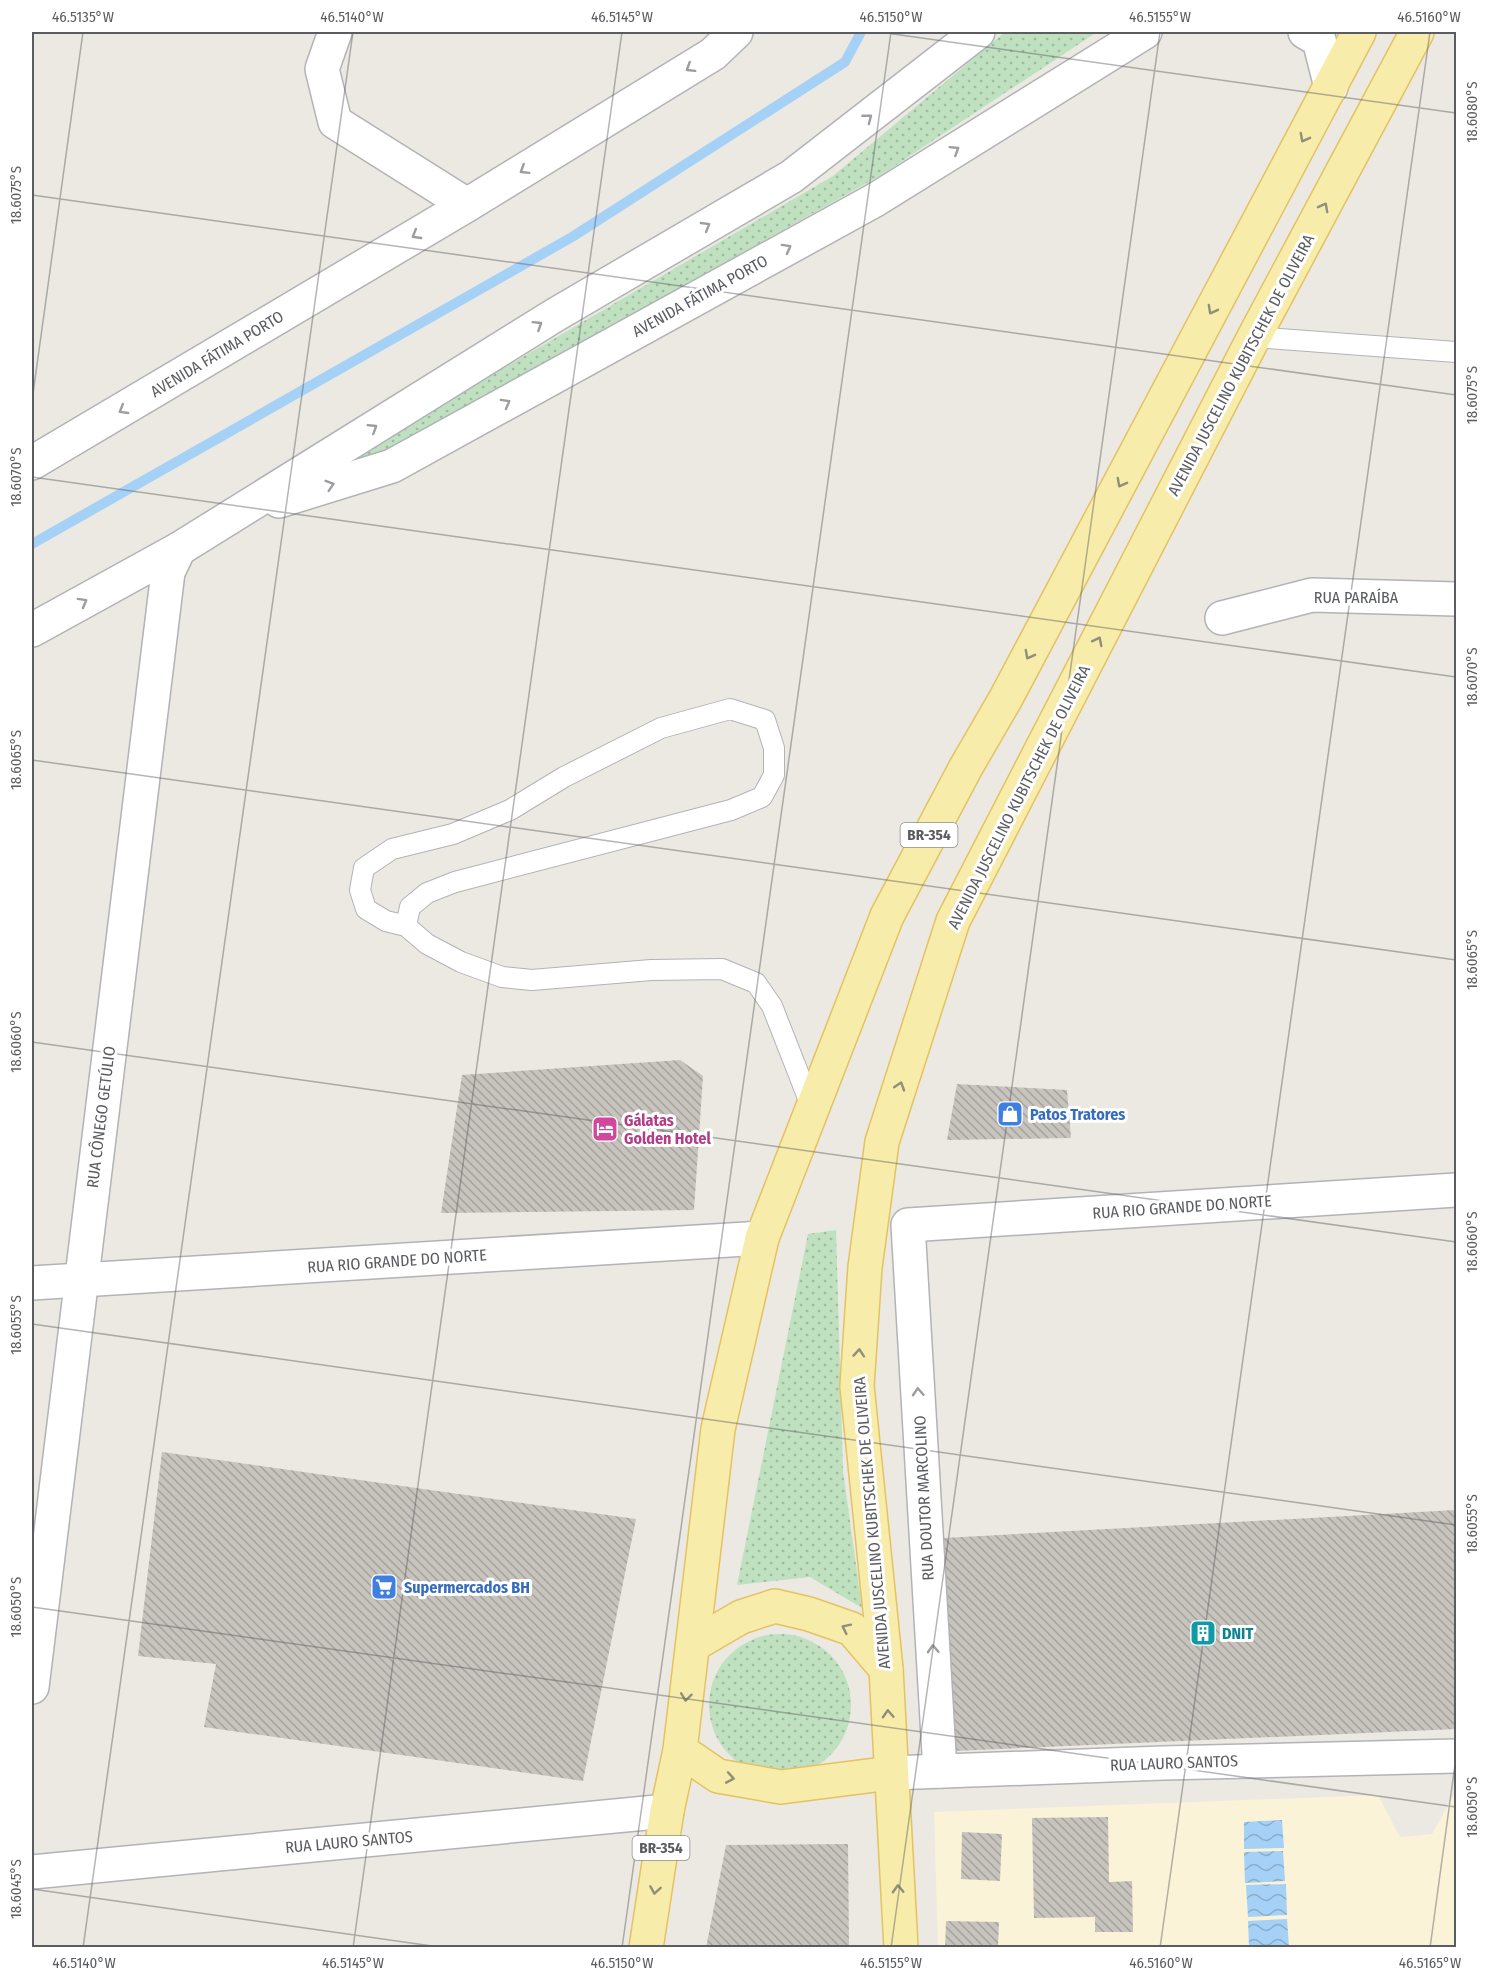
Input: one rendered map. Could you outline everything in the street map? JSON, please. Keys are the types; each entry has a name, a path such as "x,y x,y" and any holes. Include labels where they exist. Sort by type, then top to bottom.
{"main road":[{"name":"BR-354","path":"646,1947 667,1811 680,1750 718,1429 762,1238 887,916 966,767 1006,698 1359,32"},
{"name":"AVENIDA JUSCELINO KUBITSCHEK DE OLIVEIRA","path":"891,1773 886,1669 856,1386 865,1267 882,1142 953,921 1254,337 1417,32"},
{"path":"693,1645 741,1617 776,1606 809,1614 852,1629 886,1669"},
{"path":"680,1750 718,1776 781,1787 891,1773 901,1947"}],"street":[{"path":"335,32 322,69 334,122 467,205"},
{"name":"AVENIDA FÁTIMA PORTO","path":"36,454 467,205 713,54 736,32"},
{"name":"AVENIDA FÁTIMA PORTO","path":"32,630 179,549 555,315 791,177 978,32"},
{"name":"AVENIDA FÁTIMA PORTO","path":"234,515 392,466 875,200 1145,32"},
{"path":"1305,32 1319,40 1331,87"},
{"name":"RUA CÔNEGO GETÚLIO","path":"32,1687 168,572 179,549"},
{"name":"RUA PARAÍBA","path":"1222,618 1312,595 1456,598"},
{"name":"RUA RIO GRANDE DO NORTE","path":"908,1225 1456,1190"},
{"name":"RUA DOUTOR MARCOLINO","path":"908,1225 940,1771"},
{"name":"RUA RIO GRANDE DO NORTE","path":"32,1283 762,1238"},
{"name":"RUA LAURO SANTOS","path":"891,1773 1456,1756"},
{"name":"RUA LAURO SANTOS","path":"32,1872 667,1811"}],"lane":[{"path":"1254,337 1456,352"},
{"path":"406,926 410,907 427,892 455,882 731,810 762,797 774,775 774,748 765,720 730,709 661,728 564,777 510,810 453,834 392,849 364,868 360,890 366,909 386,921 406,926 427,945 461,962 502,977 532,980 651,970 722,969 756,983 772,1006 812,1108"}],"shaded area":[{"path":"1455,1793 1456,1947 938,1947 934,1812 1378,1795 1400,1837 1432,1834"}],"green space":[{"path":"1005,32 1097,32 881,175 412,438 339,471 406,425 833,176"},
{"path":"836,1230 843,1471 862,1608 810,1577 737,1585 808,1234"},
{"path":"780,1634 807,1640 830,1655 845,1678 851,1705 845,1732 830,1755 807,1770 780,1776 753,1770 730,1755 715,1732 709,1705 715,1678 730,1655 753,1640"}],"water":[{"path":"1282,1820 1284,1848 1244,1849 1244,1822"},
{"path":"1283,1851 1285,1881 1245,1883 1244,1852"},
{"path":"1286,1884 1287,1915 1248,1917 1246,1885"},
{"path":"1287,1919 1289,1947 1249,1947 1248,1921"}],"building":[{"path":"680,1060 703,1076 694,1210 441,1213 462,1075"},
{"name":"Patos Tratores","path":"957,1084 1067,1090 1071,1138 947,1140"},
{"name":"Supermercados BH","path":"162,1452 636,1519 583,1781 204,1727 216,1664 138,1656"},
{"name":"DNIT","path":"1456,1510 1456,1729 954,1751 944,1538"},
{"path":"1108,1817 1109,1882 1132,1881 1133,1932 1095,1932 1095,1917 1034,1918 1032,1818"},
{"path":"962,1832 1002,1834 1000,1881 961,1879"},
{"path":"848,1844 849,1948 706,1948 726,1845"},
{"path":"946,1921 999,1922 998,1948 945,1948"}],"waterway":[{"path":"32,544 572,237 845,62 861,32"}],"place":[{"name":"Patos Tratores","path":"1010,1114"},
{"name":"Gálatas Golden Hotel","path":"605,1129"},
{"name":"Supermercados BH","path":"384,1587"},
{"name":"DNIT","path":"1203,1633"}]}
